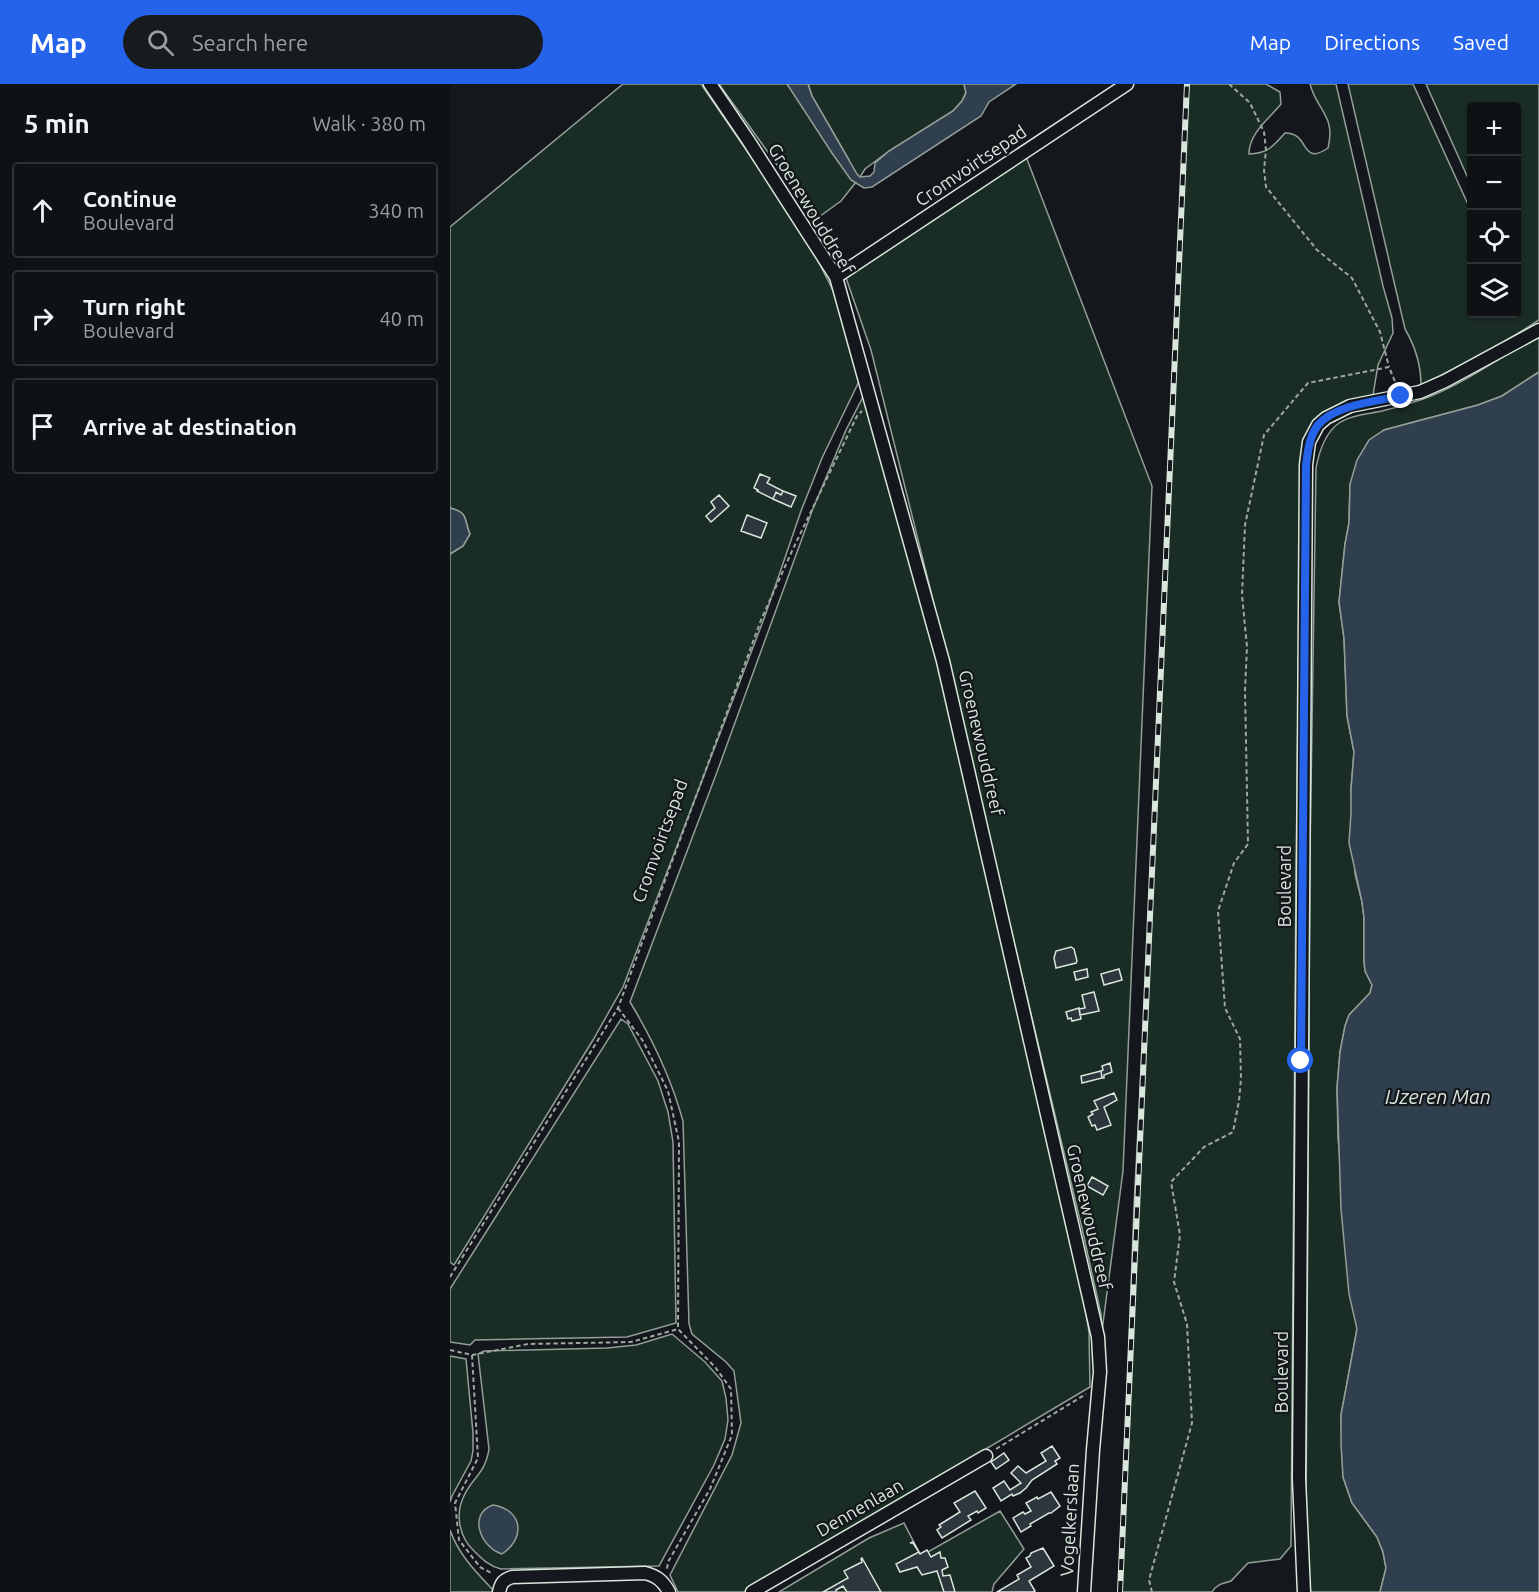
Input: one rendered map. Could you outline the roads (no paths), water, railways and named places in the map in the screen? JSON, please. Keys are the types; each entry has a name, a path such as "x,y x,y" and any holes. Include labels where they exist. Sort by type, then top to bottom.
{"street":[{"name":"Groenewouddreef","path":"710,84 836,277 944,661 1098,1337 1100,1372 1093,1450"},
{"name":"Cromvoirtsepad","path":"836,277 1127,84"},
{"name":"Boulevard","path":"1304,1592 1299,1479 1306,465 1309,442 1318,425 1326,418 1350,406 1420,392 1539,330"},
{"name":"Vogelkerslaan","path":"1084,1592 1093,1450"},
{"name":"Dennenlaan","path":"752,1592 986,1456"},
{"path":"505,1583 645,1573 654,1575 667,1587"}],"water":[{"path":"787,84 808,84 812,96 860,177 870,176 874,172 875,163 889,151 953,111 966,93 964,84 1016,84 989,102 981,116 872,187 864,188 851,180"},
{"name":"IJzeren Man","path":"1539,372 1539,1592 1380,1592 1386,1568 1383,1552 1377,1537 1352,1503 1343,1477 1341,1444 1341,1415 1357,1329 1349,1294 1341,1209 1337,1088 1345,1026 1349,1015 1370,993 1372,985 1365,971 1362,902 1349,843 1354,752 1347,716 1344,638 1339,602 1349,523 1350,484 1357,460 1369,440 1384,430 1478,405 1502,396"},
{"path":"450,508 461,512 470,534 463,546 450,554"},
{"path":"493,1505 510,1513 518,1525 515,1540 502,1554 488,1545 480,1531 480,1516 485,1509"}],"railway":[{"path":"1120,1592 1187,84"}]}
